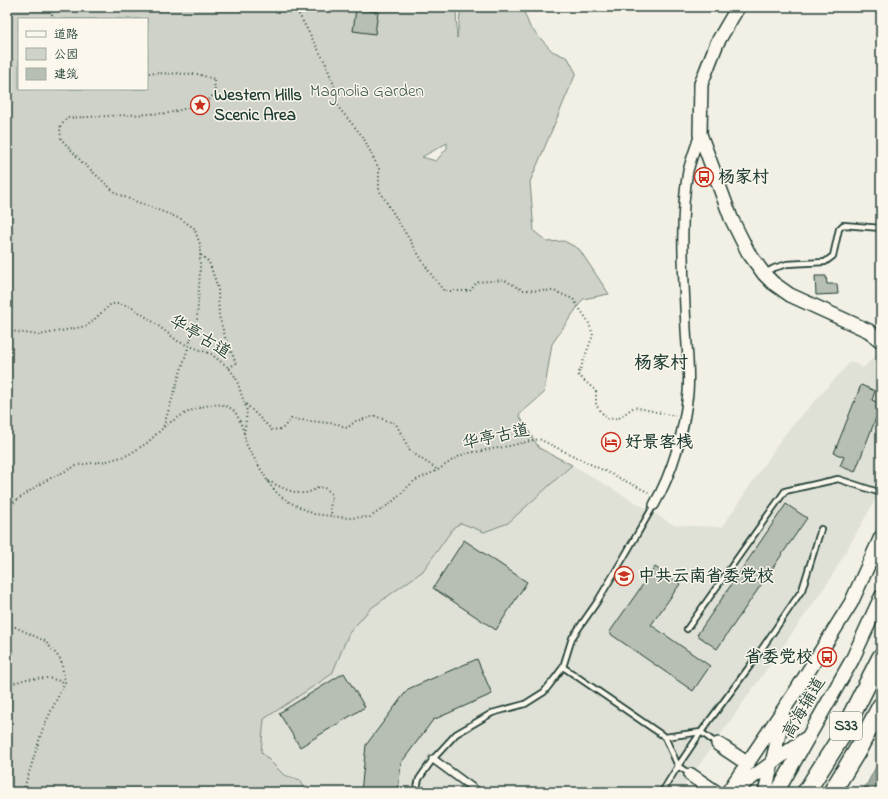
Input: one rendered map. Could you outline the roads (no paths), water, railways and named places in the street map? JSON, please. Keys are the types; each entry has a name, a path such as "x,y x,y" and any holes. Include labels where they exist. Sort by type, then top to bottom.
{"highway":[{"name":"S33","path":"806,792 839,740 881,657"},
{"name":"S33","path":"832,792 857,751 881,706"}],"main road":[{"path":"738,7 717,43 701,84 700,134 731,218 748,252 764,274 773,283 790,295 869,331 881,341"},
{"path":"728,792 784,709 851,603 881,537"},
{"name":"高海辅道","path":"777,792 852,660 881,597"},
{"path":"765,792 784,709"},
{"path":"732,792 809,736"},
{"path":"718,744 748,764"},
{"path":"691,775 716,792"}],"street":[{"path":"654,505 672,467 681,434 688,392 684,278 684,214 688,171 700,134"},
{"path":"434,759 478,792"}],"lane":[{"path":"764,274 774,268 787,264 825,262 833,256 839,229 843,225 881,228"},
{"path":"687,629 785,491 838,479 881,493"},
{"path":"416,792 419,779 456,734 492,713 525,704 544,692 563,667 572,638 597,602 654,505"},
{"path":"662,792 701,732 750,666 802,590 821,529"},
{"path":"563,667 665,737 678,766 691,775"},
{"path":"665,737 701,732 718,744"}],"place":[{"name":"Western Hills Scenic Area","path":"200,105"},
{"name":"杨家村","path":"704,177"},
{"name":"好景客栈","path":"611,442"},
{"name":"中共云南省委党校","path":"624,576"},
{"name":"省委党校","path":"827,657"}],"district":[{"name":"杨家村","path":"661,364"}],"park label":[{"name":"Magnolia Garden","path":"367,91"}]}
